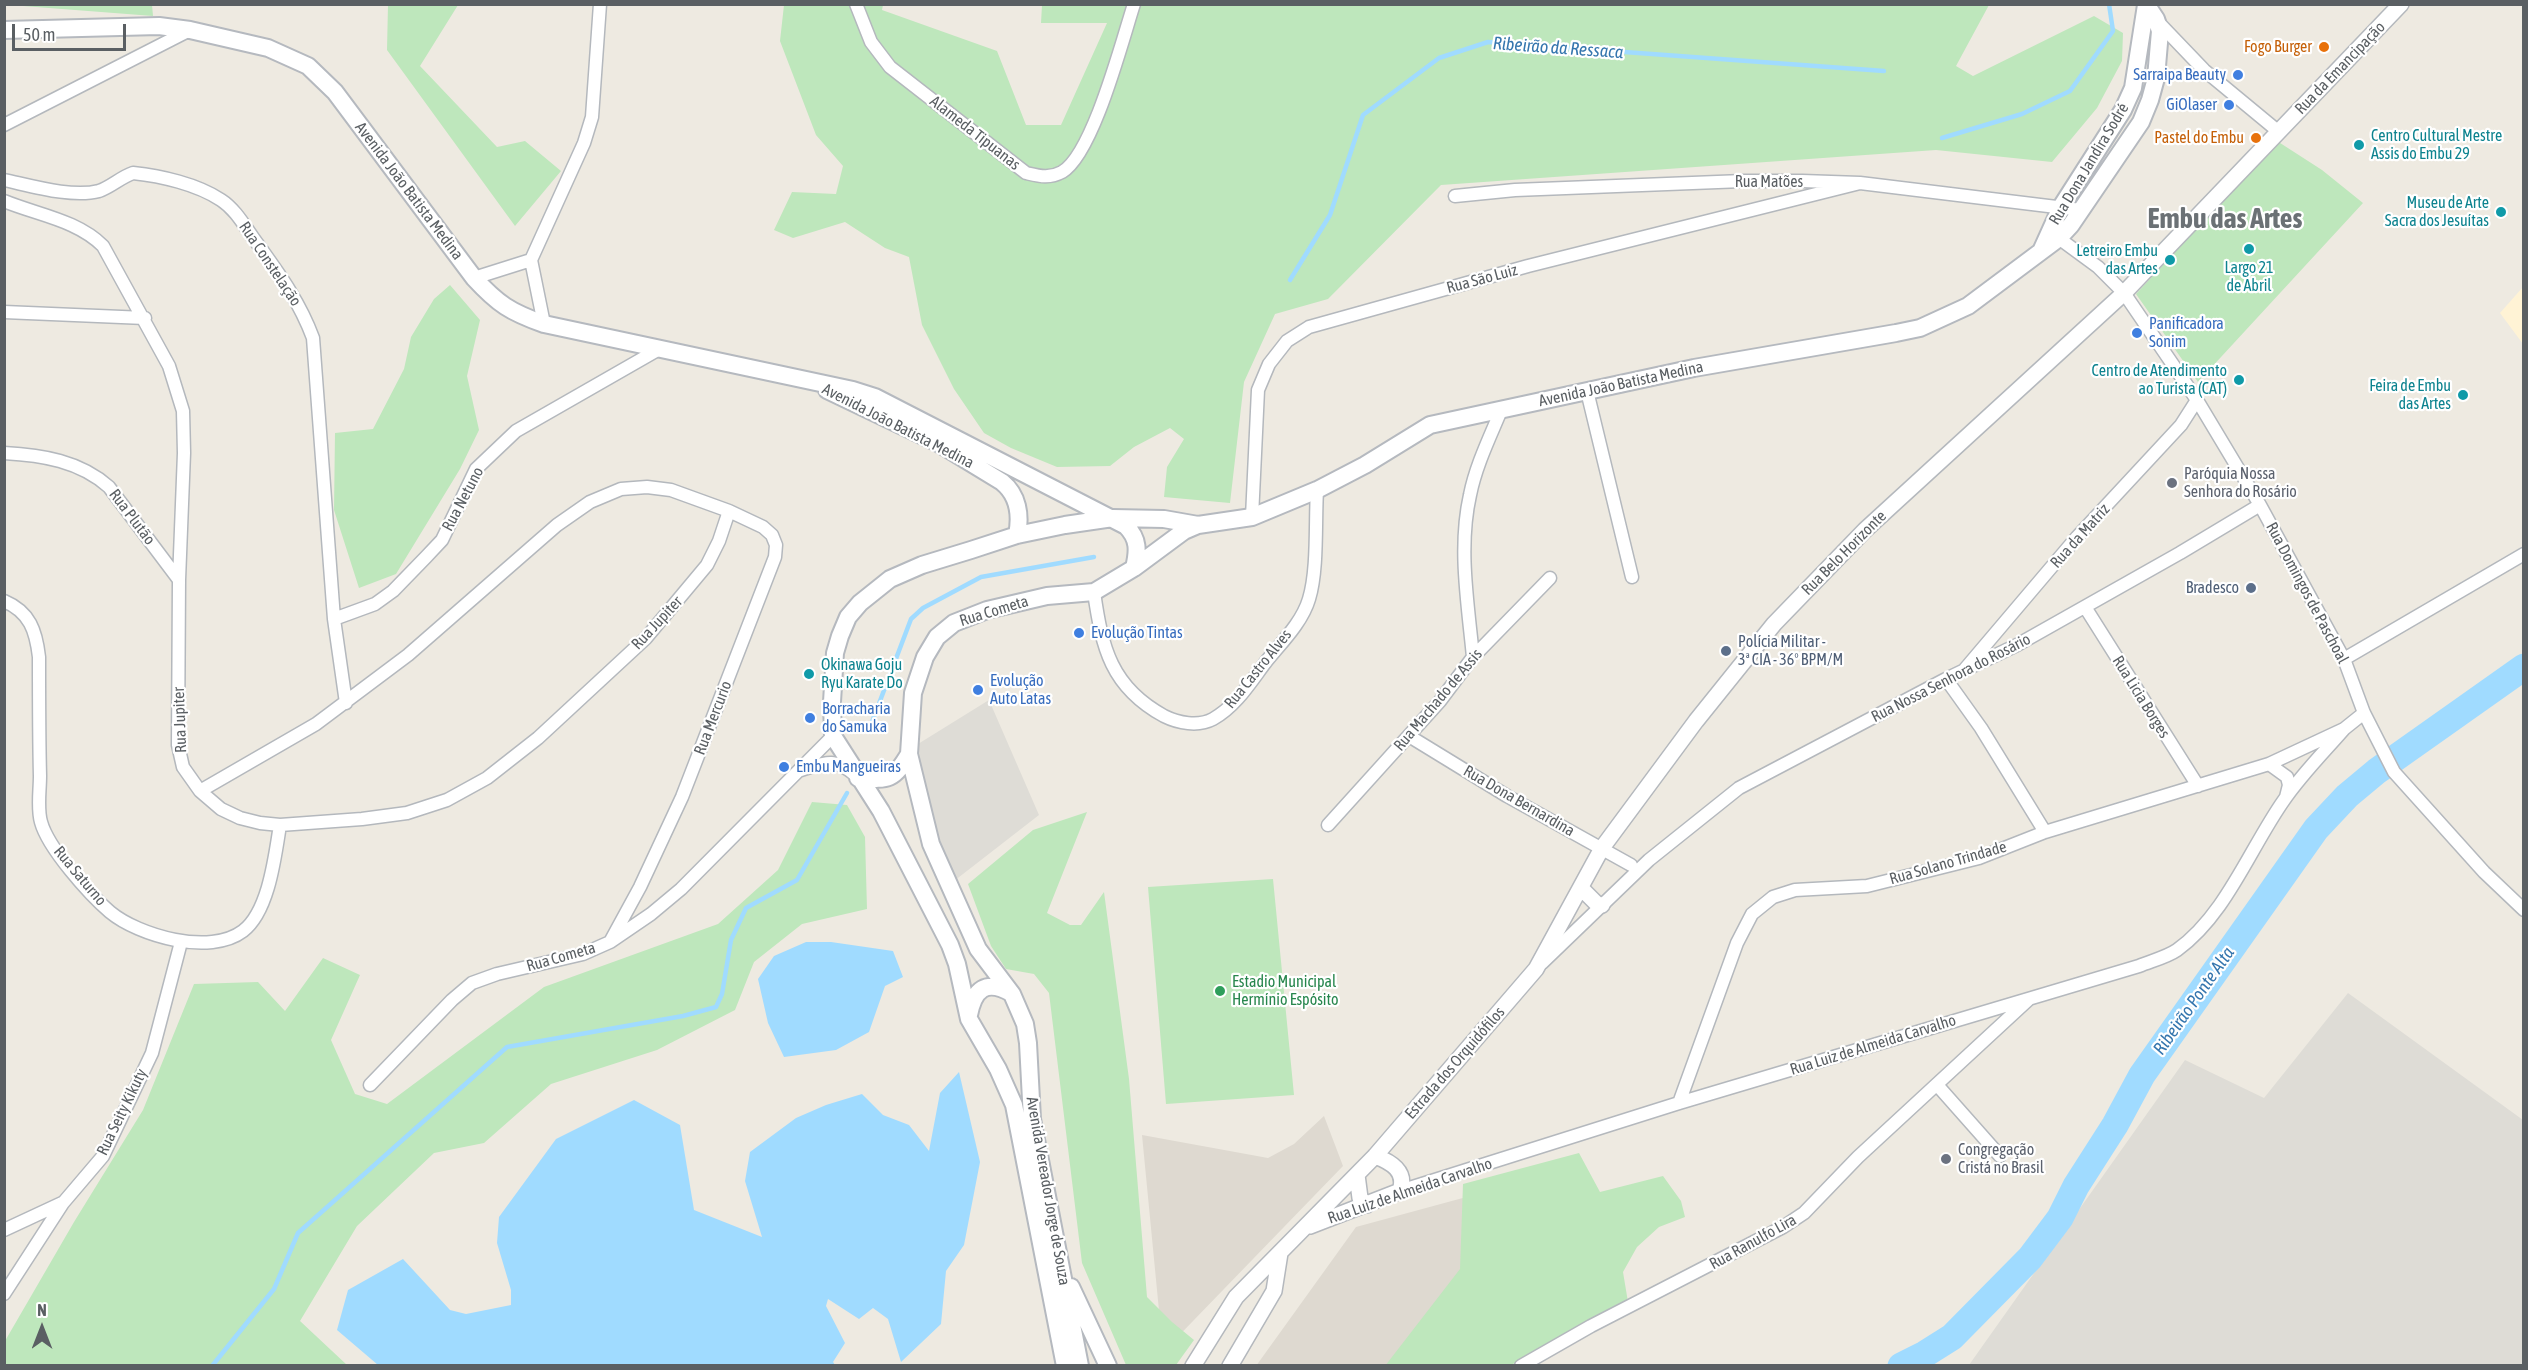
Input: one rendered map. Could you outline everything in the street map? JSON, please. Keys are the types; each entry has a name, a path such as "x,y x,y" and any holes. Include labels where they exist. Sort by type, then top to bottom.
{"main road":[{"name":"Rua Dona Jandira Sodré","path":"2057,235 2081,210 2141,122 2151,100 2160,48 2160,31 2149,10"},
{"name":"Rua Dona Jandira Sodré","path":"2057,235 2133,88 2149,10"},
{"name":"Avenida João Batista Medina","path":"4,30 159,26 190,30 268,48 308,66 335,92 474,278 495,301 518,315 544,324 854,390 900,408 1113,518"},
{"name":"Avenida João Batista Medina","path":"1134,568 1185,531 1198,525 1252,517 1317,490 1365,465 1430,425 1694,368 1920,328 1968,306 2057,235"},
{"name":"Avenida João Batista Medina","path":"813,383 938,443 1002,482 1010,489 1016,503 1019,515 1017,535 1113,518 1164,519 1198,525"},
{"path":"1113,518 1134,534 1137,551 1134,568"},
{"path":"909,754 898,772 892,776 875,779 858,778 833,736 832,702 835,653 848,617 860,603 890,579 922,565 1017,535"},
{"name":"Rua Cometa","path":"909,754 913,693 925,657 938,637 954,623 987,610 1047,596 1094,592 1134,568"},
{"name":"Avenida Vereador Jorge de Souza","path":"909,754 931,843 978,949 1012,993 1025,1024 1028,1043 1030,1108 1080,1365"},
{"name":"Avenida Vereador Jorge de Souza","path":"858,778 881,811 950,945 957,964 969,1019 998,1069 1014,1105 1065,1365"},
{"path":"969,1019 973,997 984,988 993,986 1012,993"},
{"path":"1061,1267 1108,1365"}],"street":[{"path":"544,324 531,260 584,143 592,117 600,4"},
{"name":"Alameda Tipuanas","path":"856,4 871,42 890,67 1026,173 1048,178 1063,172 1078,156 1101,104 1134,4"},
{"name":"Rua da Emancipação","path":"2124,293 2401,4"},
{"path":"2149,10 2204,70 2279,132"},
{"path":"4,125 190,30"},
{"name":"Rua Constelação","path":"4,180 50,189 90,192 101,190 133,173 145,174 208,193 233,209 290,289 301,308 313,338 334,619 346,702"},
{"name":"Rua Matões","path":"1455,196 1515,190 1743,181 1860,183 2057,235 2081,210"},
{"name":"Rua São Luiz","path":"1252,517 1258,390 1269,364 1287,341 1309,327 1528,266 1860,183"},
{"name":"Rua Jupiter","path":"4,201 75,225 95,238 111,257 169,366 183,411 184,453 179,580 178,745 183,767 200,791 221,809 240,818 280,825 407,813 447,800 487,778 538,738 646,638 707,565 729,511"},
{"name":"Rua Domingos de Paschoal","path":"2057,235 2098,267 2124,293 2198,400 2260,504 2344,658 2364,713 2394,772 2484,872 2523,910"},
{"path":"474,278 531,260"},
{"name":"Rua Belo Horizonte","path":"1581,888 1602,848 1696,721 1774,624 1865,530 2124,293"},
{"path":"4,312 145,318"},
{"name":"Rua Netuno","path":"334,619 375,604 393,591 426,557 442,540 476,469 516,431 661,348"},
{"path":"1587,391 1632,577"},
{"name":"Rua da Matriz","path":"1963,672 2077,537 2181,425 2198,400"},
{"path":"1473,657 1464,561 1465,525 1476,472 1502,408"},
{"name":"Rua Plutão","path":"4,453 48,458 78,467 99,478 110,487 179,580"},
{"path":"200,791 316,724 346,702 408,655 557,525 591,502 621,489 646,487 671,490 729,511"},
{"name":"Rua Castro Alves","path":"1094,592 1100,631 1119,678 1143,704 1172,720 1194,724 1211,720 1226,710 1242,693 1301,617 1309,600 1317,490"},
{"name":"Rua Nossa Senhora do Rosário","path":"1536,969 1602,904 1628,883 1649,860 1739,788 2085,607 2260,504"},
{"name":"Rua Mercurio","path":"610,942 640,887 682,797 775,556 776,545 768,531 729,511"},
{"path":"2344,658 2523,554"},
{"name":"Rua Machado de Assis","path":"1328,825 1440,701 1473,657 1550,578"},
{"name":"Rua Saturno","path":"4,601 26,614 37,638 41,823 70,870 111,913 144,930 181,942 223,941 243,931 256,916 273,866 280,825"},
{"name":"Rua Licia Borges","path":"2085,607 2198,786"},
{"path":"1946,679 1981,728 2045,832"},
{"name":"Rua Solano Trindade","path":"1679,1103 1737,943 1752,914 1773,897 1795,890 1867,886 1979,858 2045,832 2269,764 2344,729 2364,713"},
{"name":"Rua Luiz de Almeida Carvalho","path":"1305,1227 1400,1191 1679,1103 2139,966 2176,951 2200,930 2225,898 2255,843 2285,798 2344,729"},
{"name":"Rua Cometa","path":"370,1085 452,1000 472,983 497,974 583,954 610,942 651,914 681,889 833,736"},
{"name":"Rua Dona Bernardina","path":"1409,736 1507,796 1630,865"},
{"path":"800,770 827,763 842,764 858,778"},
{"path":"2269,764 2287,777 2289,785 2285,798"},
{"name":"Rua Nossa Senhora do Rosário","path":"1630,865 1649,860"},
{"path":"1628,883 1630,865"},
{"path":"1581,888 1597,904 1602,904"},
{"name":"Estrada dos Orquidófilos","path":"1375,1156 1536,969 1581,888"},
{"name":"Rua Seity Kikuty","path":"4,1294 63,1203 102,1156 152,1053 181,942"},
{"name":"Rua Ranulfo Lira","path":"1521,1365 1591,1326 1783,1227 1804,1213 1858,1157 1938,1086 2031,998"},
{"path":"1938,1086 2000,1156"},
{"path":"1193,1365 1236,1297 1375,1156 1392,1163 1398,1170 1402,1184 1400,1191"},
{"path":"1357,1175 1360,1198 1367,1205"},
{"path":"4,1230 63,1203"},
{"path":"1230,1365 1274,1291 1280,1253"},
{"path":"1236,1297 1274,1291"}],"shaded area":[{"path":"2523,287 2523,344 2500,313"},
{"path":"989,700 1039,815 954,881 928,824 918,744"},
{"path":"2348,993 2523,1120 2523,1365 1969,1365 2185,1060 2264,1098"},
{"path":"1324,1116 1343,1166 1163,1352 1142,1135 1268,1158 1294,1144"},
{"path":"1518,1183 1409,1365 1256,1366 1356,1227"}],"green space":[{"path":"10,5 152,5 153,16"},
{"path":"388,5 458,5 420,66 497,147 525,141 561,171 515,226 387,50"},
{"path":"784,5 883,5 882,10 997,51 1026,125 1061,125 1107,23 1041,23 1042,5 1989,5 1956,66 1973,76 2094,16 2123,33 2122,61 2097,108 2052,162 1936,150 1441,185 1328,299 1275,314 1244,382 1230,503 1164,497 1167,467 1184,439 1170,428 1134,447 1110,466 1057,467 1011,448 984,433 954,389 922,325 909,257 885,248 845,222 793,238 774,230 792,192 836,194 843,166 816,135 780,41"},
{"name":"Largo 21 de Abril","path":"2277,141 2322,170 2363,203 2198,382 2136,294"},
{"path":"450,285 480,320 467,376 479,430 460,469 396,574 359,588 334,510 335,433 373,429 404,369 411,337 434,299"},
{"path":"812,802 847,805 865,837 867,909 802,924 754,962 735,1010 657,1050 551,1084 484,1143 434,1153 357,1226 300,1321 347,1365 5,1365 5,1341 143,1110 194,984 258,982 285,1011 323,958 360,975 331,1040 355,1094 387,1104 544,987 718,924 778,870"},
{"path":"1087,812 1047,913 1070,925 1081,925 1104,892 1129,1079 1147,1297 1194,1340 1176,1365 1126,1365 1082,1263 1049,993 1034,974 1006,969 991,946 968,884 1033,830"},
{"name":"Estadio Municipal Hermínio Espósito","path":"1273,879 1294,1095 1166,1104 1148,887"},
{"path":"1579,1153 1600,1192 1663,1176 1681,1201 1685,1217 1659,1227 1637,1247 1623,1272 1628,1302 1511,1365 1385,1366 1460,1269 1463,1184"}],"water":[{"path":"806,942 831,942 893,951 903,977 885,986 869,1032 836,1050 784,1057 768,1023 758,979 774,956"},
{"path":"959,1072 980,1162 964,1245 946,1271 941,1324 901,1362 888,1319 873,1308 859,1319 828,1299 826,1306 845,1343 833,1362 835,1365 378,1365 337,1330 348,1290 403,1259 450,1310 466,1314 511,1305 511,1290 497,1243 499,1217 556,1139 634,1100 680,1125 694,1210 762,1237 745,1181 750,1152 796,1118 826,1105 862,1094 883,1115 909,1125 929,1151 940,1093"}],"waterway":[{"path":"1942,138 2022,114 2070,91 2113,31 2109,4"},
{"name":"Ribeirão da Ressaca","path":"1290,280 1330,215 1363,115 1439,58 1488,42 1884,71"},
{"path":"869,730 911,619 923,608 981,577 1094,557"},
{"name":"Ribeirão Ponte Alta","path":"1901,1366 1952,1337 2030,1258 2060,1218 2076,1186 2115,1125 2142,1075 2316,829 2347,796 2377,771 2524,667"},
{"path":"212,1366 274,1289 298,1233 507,1047 683,1016 716,1007 722,994 731,940 746,908 797,880 847,793"}],"place":[{"name":"Fogo Burger","path":"2324,47"},
{"name":"Sarraipa Beauty","path":"2238,75"},
{"name":"GiOlaser","path":"2229,105"},
{"name":"Pastel do Embu","path":"2256,138"},
{"name":"Centro Cultural Mestre Assis do Embu 29","path":"2359,145"},
{"name":"Museu de Arte Sacra dos Jesuítas","path":"2501,212"},
{"name":"Largo 21 de Abril","path":"2249,249"},
{"name":"Letreiro Embu das Artes","path":"2170,260"},
{"name":"Panificadora Sonim","path":"2137,333"},
{"name":"Centro de Atendimento ao Turista (CAT)","path":"2239,380"},
{"name":"Feira de Embu das Artes","path":"2463,395"},
{"name":"Paróquia Nossa Senhora do Rosário","path":"2172,483"},
{"name":"Bradesco","path":"2251,588"},
{"name":"Evolução Tintas","path":"1079,633"},
{"name":"Polícia Militar - 3ª CIA - 36º BPM/M","path":"1726,651"},
{"name":"Okinawa Goju Ryu Karate Do","path":"809,674"},
{"name":"Evolução Auto Latas","path":"978,690"},
{"name":"Borracharia do Samuka","path":"810,718"},
{"name":"Embu Mangueiras","path":"784,767"},
{"name":"Estadio Municipal Hermínio Espósito","path":"1220,991"},
{"name":"Congregação Cristá no Brasil","path":"1946,1159"}],"district":[{"name":"Embu das Artes","path":"2225,219"}]}
